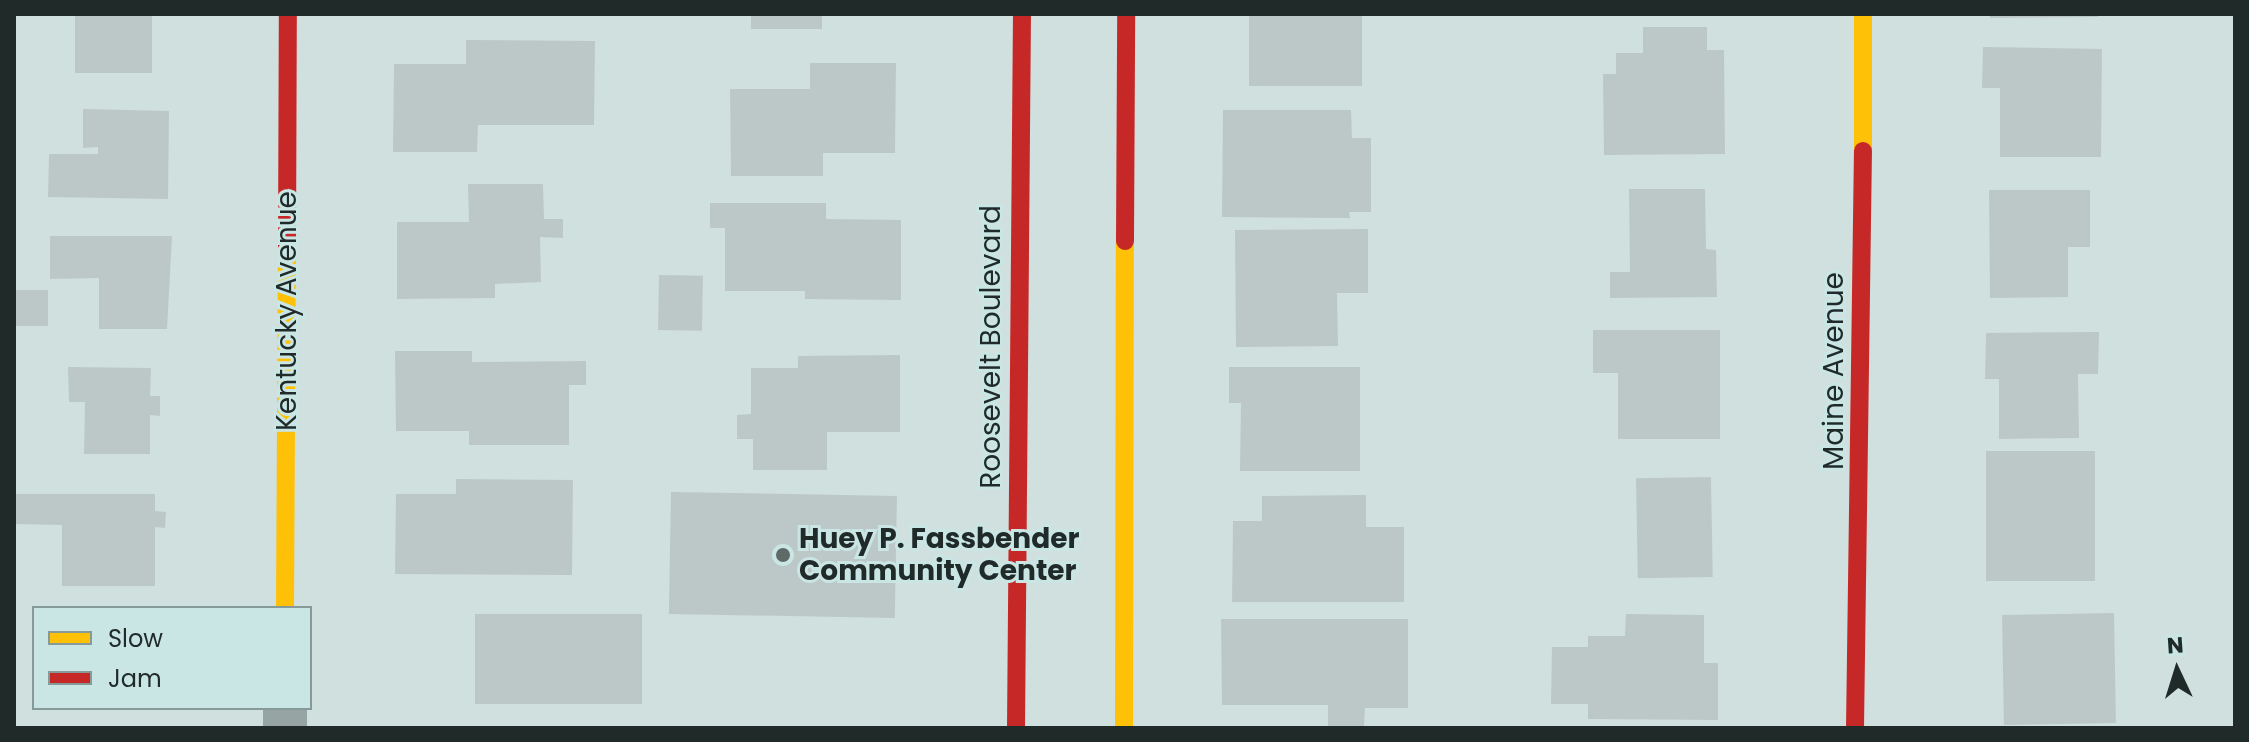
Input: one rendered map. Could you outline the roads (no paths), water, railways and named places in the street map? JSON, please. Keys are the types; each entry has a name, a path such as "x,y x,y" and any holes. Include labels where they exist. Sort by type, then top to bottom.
{"street":[{"name":"Kentucky Avenue","path":"285,606 288,14"},
{"name":"Roosevelt Boulevard","path":"1016,728 1022,14"},
{"path":"1124,728 1126,14"},
{"name":"Maine Avenue","path":"1855,728 1863,403 1863,14"}],"place":[{"name":"Huey P. Fassbender Community Center","path":"783,555"}]}
